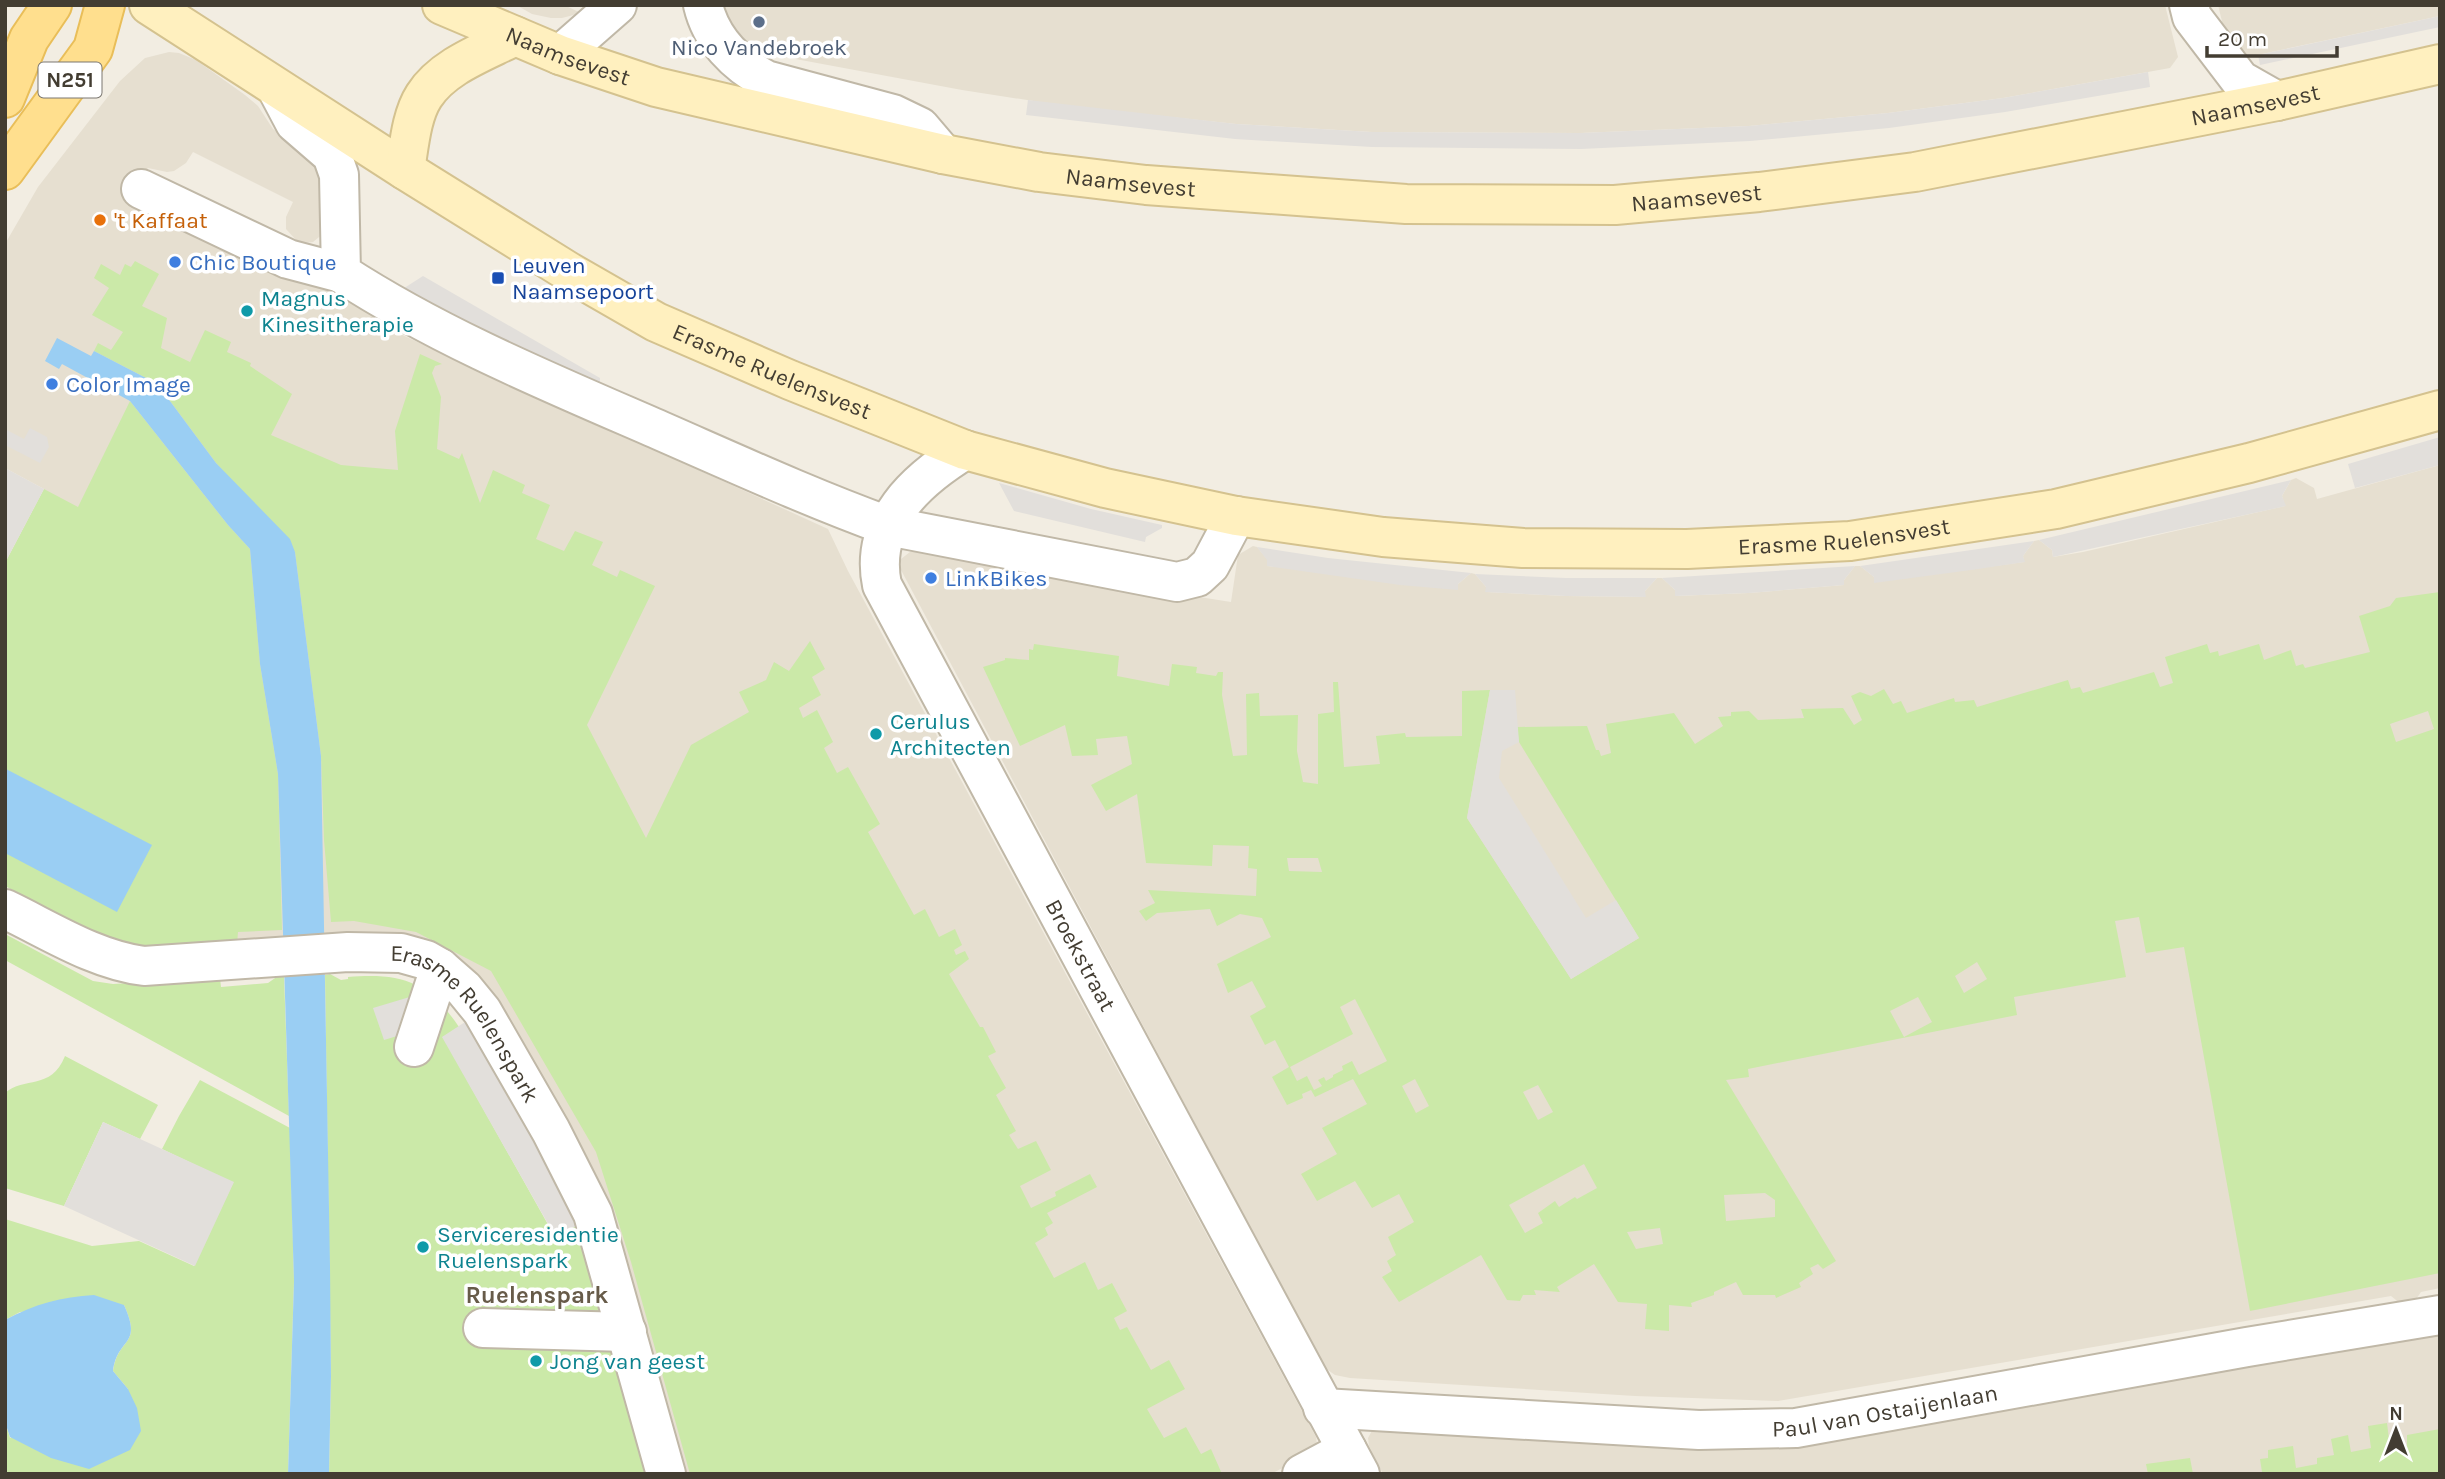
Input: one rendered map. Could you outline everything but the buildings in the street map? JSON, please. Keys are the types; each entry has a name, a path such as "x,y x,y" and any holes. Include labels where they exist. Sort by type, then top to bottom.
{"main road":[{"name":"N251","path":"8,87 29,39 52,5"},
{"name":"N251","path":"5,170 93,49 105,5"},
{"name":"Erasme Ruelensvest","path":"149,5 405,170 569,272 656,322 790,380 965,450 1105,488 1236,516 1382,537 1522,548 1687,550 1850,541 2056,509 2249,463 2440,410"},
{"name":"Naamsevest","path":"442,5 560,55 676,93 943,154 1039,172 1173,187 1406,204 1615,205 1759,192 1915,172 2277,101 2440,64"},
{"path":"405,170 411,134 422,98 435,81 452,69 515,37"}],"street":[{"path":"560,55 617,5"},
{"path":"703,5 707,22 728,52 748,70 766,80 893,114 920,127 943,154"},
{"path":"2189,5 2192,17 2240,80 2277,101"},
{"name":"Erasme Ruelensvest","path":"277,89 295,123 332,155 339,175 341,273"},
{"path":"141,189 288,259 341,273 384,301 452,337 599,404 888,526 1178,582 1197,578 1210,565 1236,516"},
{"name":"Broekstraat","path":"965,450 937,467 909,492 888,526 878,565 882,585 1354,1462"},
{"name":"Erasme Ruelenspark","path":"5,909 121,963 144,966 348,952 401,953 440,968 464,989 482,1012 551,1131 593,1214 666,1474"},
{"path":"414,1047 440,968"},
{"name":"Paul van Ostaijenlaan","path":"1324,1408 1699,1430 1796,1428 2440,1315"},
{"path":"483,1328 627,1332"},
{"path":"1302,1474 1354,1462"}],"shaded area":[{"path":"516,5 564,5 581,13 551,18 532,14"},
{"path":"718,5 2165,5 2178,57 2170,68 2003,98 1888,113 1749,126 1580,133 1372,132 1236,124 1059,105 962,90 742,49"},
{"path":"2218,5 2440,5 2440,16 2243,58 2228,46"},
{"path":"2440,16 2440,27 2260,65 2258,55"},
{"path":"169,52 196,60 245,95 258,106 273,129 315,158 322,167 324,233 313,242 297,241 286,229 286,217 293,202 193,152 186,163 174,171 148,168 132,201 327,284 351,298 381,324 400,334 828,529 848,571 1316,1437 1317,1445 1311,1453 1271,1474 681,1474 607,1206 586,1158 553,1100 466,971 148,950 5,886 5,563 44,489 5,468 5,244 38,187 120,81 145,58"},
{"path":"2148,72 2150,87 2005,112 1889,128 1750,141 1581,149 1372,147 1235,139 1026,115 1028,100 1236,124 1372,132 1580,133 1749,126 1888,113 2003,98"},
{"path":"423,276 600,378 599,404 384,301"},
{"path":"30,428 47,437 49,447 40,463 5,445 5,429 24,439"},
{"path":"2440,437 2440,465 2355,488 2348,464"},
{"path":"2440,465 2440,1288 2421,1292 2414,1302 2401,1304 2391,1296 1778,1401 1635,1396 1350,1378 1335,1375 1325,1368 901,570 901,559 910,552 923,550 997,565 1231,602 1238,555 1253,546 1268,560 1267,566 1458,584 1471,573 1486,587 1486,592 1645,597 1645,591 1657,578 1662,578 1675,590 1676,596 1749,593 1844,585 1844,580 1855,566 1860,566 1874,577 1874,582 2024,562 2023,556 2034,541 2039,540 2052,550 2053,557 2083,552 2285,506 2282,496 2291,480 2296,478 2314,488 2317,499"},
{"path":"5,468 44,489 5,563"},
{"path":"2291,480 2282,496 2286,506 2053,557 2052,550 2039,540"},
{"path":"999,483 1091,509 1162,525 1162,528 1146,537 1145,542 1014,511"},
{"path":"2034,541 2023,556 2025,562 1971,570 1874,583 1874,577 1860,566"},
{"path":"1257,547 1328,558 1471,573 1458,584 1458,590 1400,585 1267,566 1267,560"},
{"path":"1855,566 1844,580 1844,585 1749,593 1675,596 1675,590 1662,578"},
{"path":"1475,574 1657,578 1645,591 1646,597 1566,596 1485,592 1486,587"},
{"path":"1490,690 1515,690 1519,742 1502,751 1499,778 1586,918 1616,900 1639,938 1571,979 1467,818"},
{"path":"433,990 420,1029 384,1040 373,1008"},
{"path":"482,1011 586,1220 556,1238 442,1037"},
{"path":"103,1122 234,1182 195,1266 64,1206"},
{"path":"2440,1334 2440,1474 1383,1474 1369,1446 1368,1438 1374,1427 1904,1426"}],"green space":[{"path":"135,261 159,274 142,306 167,318 161,348 190,362 205,330 231,342 227,352 251,363 250,366 292,394 271,435 341,465 398,470 395,431 420,354 442,364 435,366 432,373 441,397 437,449 459,459 462,453 480,503 493,470 525,485 522,493 550,505 536,539 564,551 575,531 603,542 592,565 617,577 620,570 655,586 587,725 646,838 691,745 749,712 739,692 766,680 774,662 789,671 810,641 825,669 812,677 821,695 799,708 803,718 817,710 833,742 824,748 837,773 848,767 880,824 868,832 914,915 925,909 939,937 955,929 962,945 954,950 956,955 965,951 969,959 949,974 996,1052 988,1056 1006,1088 996,1095 1016,1131 1009,1135 1018,1149 1036,1141 1051,1170 1020,1186 1031,1208 1090,1174 1097,1187 1047,1213 1053,1223 1045,1228 1048,1235 1035,1243 1054,1278 1085,1262 1098,1290 1112,1283 1127,1311 1114,1318 1120,1330 1127,1327 1151,1370 1169,1360 1185,1389 1147,1409 1164,1438 1186,1427 1201,1454 1211,1449 1222,1474 690,1474 631,1262 596,1152 491,971 416,932 354,921 331,922 321,756 295,552 216,463 164,393 146,378 94,351 98,343 111,350 123,332 92,315 109,288 94,278 101,264 120,275 125,264 131,267"},
{"path":"130,401 250,549 260,664 278,774 282,930 238,932 237,944 148,950 101,936 5,886 5,563 44,489 78,507"},
{"path":"2440,592 2440,1273 2250,1311 2184,947 2146,953 2139,917 2115,921 2126,977 2014,997 2017,1015 1748,1069 1749,1077 1726,1080 1836,1261 1823,1269 1818,1264 1810,1268 1813,1274 1799,1283 1801,1287 1776,1298 1775,1295 1743,1295 1736,1282 1714,1292 1714,1295 1691,1303 1692,1307 1669,1305 1669,1331 1645,1329 1647,1304 1618,1302 1594,1264 1557,1287 1560,1292 1534,1290 1536,1295 1523,1295 1520,1301 1507,1300 1481,1255 1399,1302 1382,1277 1392,1271 1387,1261 1396,1255 1388,1237 1414,1222 1399,1194 1372,1208 1355,1181 1317,1201 1301,1174 1337,1154 1322,1128 1367,1104 1353,1079 1315,1097 1311,1090 1302,1094 1303,1098 1287,1105 1272,1077 1289,1067 1275,1040 1265,1045 1250,1016 1266,1007 1252,981 1228,993 1217,964 1271,937 1262,918 1240,914 1217,926 1210,909 1157,913 1146,921 1139,911 1155,903 1148,890 1256,896 1257,869 1248,868 1249,846 1213,845 1212,866 1146,863 1137,794 1106,811 1091,785 1132,764 1127,736 1096,739 1098,755 1072,756 1065,725 1020,746 983,667 1005,658 1029,660 1029,649 1033,650 1034,644 1119,656 1117,676 1169,686 1172,664 1197,667 1196,673 1216,676 1218,672 1223,672 1222,695 1233,756 1247,755 1246,694 1259,693 1260,716 1298,715 1297,751 1303,782 1318,784 1318,714 1334,712 1333,682 1338,682 1344,767 1380,764 1376,736 1405,733 1406,737 1462,736 1462,691 1490,690 1467,818 1571,979 1639,938 1519,742 1517,727 1587,726 1601,756 1611,753 1606,724 1674,713 1695,744 1723,726 1718,717 1731,716 1731,712 1749,711 1758,720 1804,718 1801,709 1843,708 1854,725 1862,720 1851,696 1860,692 1871,696 1884,689 1893,704 1901,701 1907,713 1954,698 1955,702 1974,700 1977,707 2068,680 2071,689 2080,687 2083,693 2154,672 2160,687 2173,683 2165,657 2207,644 2210,653 2218,651 2219,656 2259,644 2264,660 2291,650 2296,666 2303,664 2305,668 2370,652 2359,616 2390,606 2396,598","holes":["2428,711 2434,729 2396,742 2390,724","1287,858 1318,858 1322,872 1289,871","1977,962 1987,979 1964,993 1955,976","1918,997 1932,1022 1904,1037 1890,1011","1355,999 1387,1061 1359,1075 1352,1061 1342,1066 1343,1070 1326,1081 1324,1077 1318,1080 1322,1086 1314,1090 1307,1076 1297,1081 1290,1067 1353,1034 1340,1007","1415,1079 1429,1106 1416,1113 1402,1086","1538,1085 1553,1112 1538,1120 1523,1092","1584,1164 1597,1188 1559,1207 1555,1201 1538,1213 1543,1223 1525,1233 1509,1205","1765,1193 1775,1200 1775,1217 1726,1221 1724,1195","1660,1228 1663,1244 1636,1249 1627,1232"]},
{"path":"5,934 93,981 113,984 220,978 221,987 268,983 278,976 284,976 289,1116 5,960"},
{"path":"330,974 341,980 367,976 399,979 412,983 436,999 459,1027 443,1037 555,1237 586,1220 652,1474 329,1474 331,1376 325,975"},
{"path":"65,1056 158,1105 140,1139 103,1122 64,1206 5,1188 5,1093 20,1085 45,1079 59,1067"},
{"path":"200,1080 290,1128 294,1281 288,1474 5,1474 5,1422 10,1438 128,1389 113,1371 131,1328 124,1305 20,1312 5,1320 5,1219 92,1246 139,1241 194,1266 233,1183 162,1149"},
{"path":"2387,1423 2390,1447 2407,1445 2407,1435 2440,1429 2440,1474 2251,1474 2262,1472 2260,1459 2268,1458 2268,1450 2293,1446 2296,1468 2317,1464 2317,1458 2334,1455 2331,1439 2348,1435 2351,1452 2371,1448 2368,1426"},
{"path":"2190,1458 2193,1474 2148,1474 2146,1464"}],"water":[{"path":"57,338 91,356 94,351 146,378 164,393 216,463 290,539 295,552 321,756 330,1266 329,1474 288,1474 294,1281 278,774 260,664 250,549 130,401 62,364 59,369 45,361"},
{"path":"6,769 152,845 117,912 5,853"},
{"path":"94,1295 124,1305 129,1318 130,1335 113,1371 128,1389 137,1408 141,1431 130,1450 89,1469 51,1458 10,1437 5,1422 5,1320 48,1302"}],"place":[{"name":"Nico Vandebroek","path":"759,22"},
{"name":"'t Kaffaat","path":"100,220"},
{"name":"Chic Boutique","path":"175,262"},
{"name":"Leuven Naamsepoort","path":"498,278"},
{"name":"Magnus Kinesitherapie","path":"247,311"},
{"name":"Color Image","path":"52,384"},
{"name":"LinkBikes","path":"931,578"},
{"name":"Cerulus Architecten","path":"876,734"},
{"name":"Serviceresidentie Ruelenspark","path":"423,1247"},
{"name":"Jong van geest","path":"536,1361"}],"district":[{"name":"Ruelenspark","path":"537,1295"}]}
